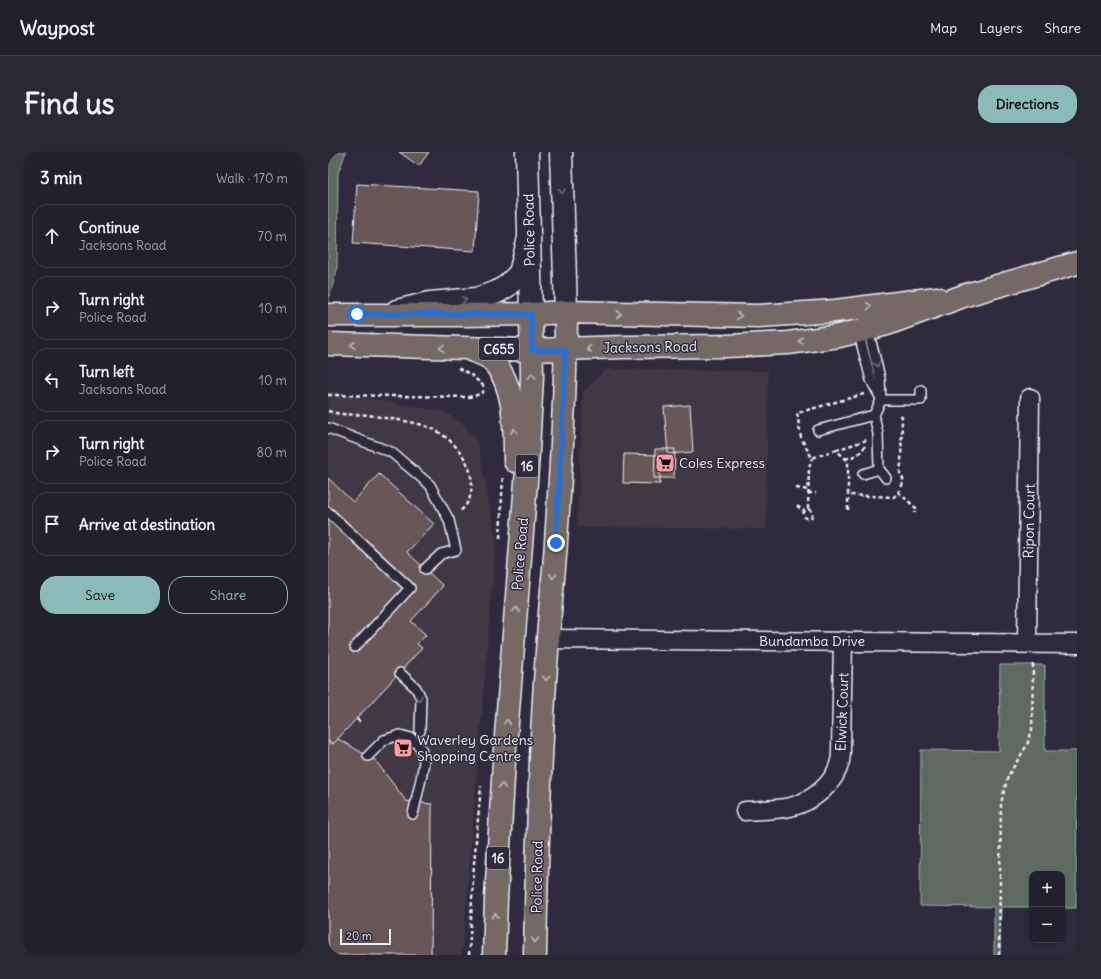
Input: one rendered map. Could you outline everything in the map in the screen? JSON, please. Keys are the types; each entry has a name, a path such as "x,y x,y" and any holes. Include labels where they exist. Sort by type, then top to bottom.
{"main road":[{"name":"Police Road","path":"494,955 504,761 527,470 532,378 527,152"},
{"name":"Police Road","path":"535,955 539,789 548,639 557,535 566,350 561,152"},
{"path":"385,315 430,303 476,299 497,292 507,286 520,273 529,238"},
{"name":"Jacksons Road","path":"328,344 462,358 532,350 726,346 788,343 839,336 887,324 966,295 1077,263"},
{"name":"Jacksons Road","path":"328,315 531,314 566,312 759,316 835,311 966,295"},
{"path":"462,358 489,357 503,374 512,404 515,451 518,582"}],"street":[{"name":"Ripon Court","path":"1027,643 1030,398"},
{"name":"Bundamba Drive","path":"548,639 1077,644"},
{"name":"Elwick Court","path":"745,811 784,808 798,805 807,801 819,792 827,785 835,774 840,762 841,749 843,641"}],"lane":[{"path":"863,330 880,378 881,400 874,415 878,434 878,469 886,478"},
{"path":"881,400 921,400 921,390"},
{"path":"818,430 874,415"},
{"path":"328,428 391,452 430,485 449,520 456,550 441,554 425,569"},
{"path":"863,474 878,469"},
{"path":"328,512 410,588 355,646"},
{"path":"400,673 416,688 421,698 420,731"},
{"path":"368,756 384,740 400,735 411,738 421,748 424,762 413,814"}],"path":[{"path":"462,358 470,374 490,393"},
{"path":"328,395 469,397 481,394 486,388"},
{"path":"808,509 809,468 812,458 801,438 796,413 867,393"},
{"path":"328,411 343,414 367,415 410,422 430,428 444,436 464,457 470,470 472,486 470,498 463,509 449,520"},
{"path":"848,495 894,497 903,484 904,481 900,473 902,417 898,412"},
{"path":"812,458 867,440 862,452 845,459"},
{"path":"836,450 848,461 848,510"},
{"path":"500,545 503,474"},
{"path":"796,488 816,493"},
{"path":"898,492 916,508 915,513"},
{"path":"797,506 804,511 804,516 810,518 814,512 808,509"},
{"path":"804,511 808,509"},
{"path":"998,955 1001,803 1008,776 1027,744 1032,730 1033,663"},
{"path":"357,719 360,722"},
{"path":"469,955 474,864 482,784"}],"shaded area":[{"path":"606,369 768,371 766,529 577,527 583,392"},
{"name":"Waverley Gardens Shopping Centre","path":"328,391 445,412 464,425 478,443 496,541 462,955 328,955"}],"green space":[{"path":"328,152 346,152 338,173 337,270 328,301"},
{"path":"1000,665 1045,665 1045,751 1077,751 1076,908 1065,908 1065,871 1029,871 1029,907 1001,907 1000,955 994,955 994,907 920,906 921,750 999,751"}],"building":[{"path":"399,152 429,152 419,166"},
{"path":"357,184 479,191 475,251 353,243"},
{"path":"690,405 693,452 668,454 664,407"},
{"name":"Coles Express","path":"655,449 675,449 674,478 654,478"},
{"path":"624,454 660,455 660,484 623,483"},
{"path":"379,474 434,524 407,552 443,586 411,621 426,635 417,644 422,648 333,744 328,741 328,478 353,502"},
{"path":"338,739 375,760 406,801 432,804 431,955 328,955 328,741 333,744"}],"place":[{"name":"Coles Express","path":"665,463"},
{"name":"Waverley Gardens Shopping Centre","path":"403,748"}],"route":[{"path":"357,314 531,314 532,350 566,350 556,543"}]}
